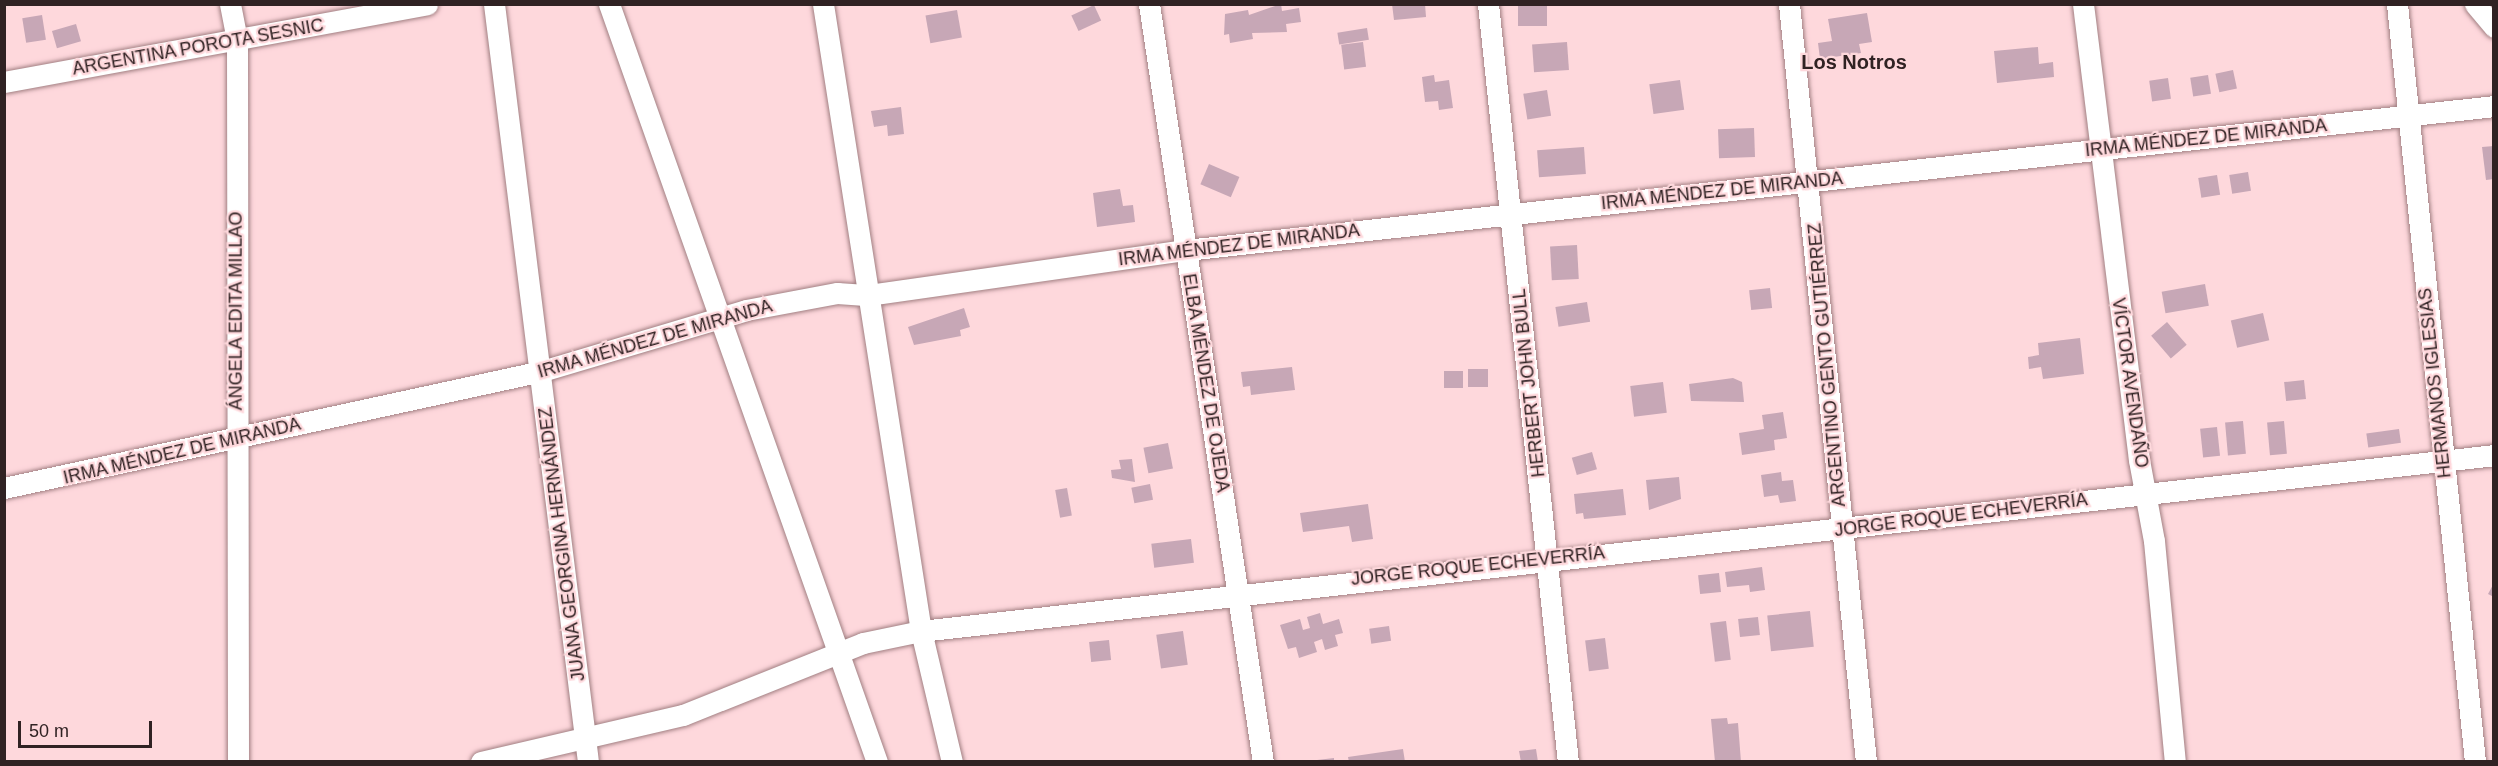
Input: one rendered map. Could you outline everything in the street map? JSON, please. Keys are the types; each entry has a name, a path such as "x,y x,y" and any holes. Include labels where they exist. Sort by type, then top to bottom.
{"street":[{"name":"ÁNGELA EDITA MILLAO","path":"230,4 237,40 235,438 238,762"},
{"name":"ARGENTINA POROTA SESNIC","path":"4,82 427,4"},
{"name":"JUANA GEORGINA HERNÁNDEZ","path":"494,4 542,371 588,762"},
{"path":"609,4 877,762"},
{"path":"823,4 921,631 952,762"},
{"name":"ELBA MÉNDEZ DE OJEDA","path":"1149,4 1263,762"},
{"name":"HERBERT JOHN BULL","path":"1488,4 1512,213 1568,762"},
{"name":"ARGENTINO GENTO GUTIÉRREZ","path":"1789,4 1809,181 1866,762"},
{"name":"VÍCTOR AVENDAÑO","path":"2083,4 2146,492 2175,762"},
{"name":"HERMANOS IGLESIAS","path":"2397,4 2475,762"},
{"path":"2475,4 2493,27"},
{"name":"IRMA MÉNDEZ DE MIRANDA","path":"4,488 542,371 721,317 837,293 869,295 1186,250 2493,106"},
{"name":"JORGE ROQUE ECHEVERRÍA","path":"481,762 683,715 839,653 921,631 1547,557 1843,529 2146,492 2493,455"}],"building":[{"path":"1281,4 1282,11 1299,8 1301,22 1286,24 1287,32 1252,33 1253,39 1230,43 1229,34 1224,35 1225,14 1248,10 1249,15"},
{"path":"1392,4 1425,4 1426,17 1394,20"},
{"path":"1518,4 1547,4 1547,26 1518,26"},
{"path":"1094,5 1101,20 1079,31 1071,16"},
{"path":"957,10 962,38 930,43 925,16"},
{"path":"1867,13 1872,42 1859,44 1861,53 1820,59 1818,43 1832,41 1828,19"},
{"path":"42,15 46,40 26,43 22,18"},
{"path":"76,24 81,41 57,48 52,31"},
{"path":"1367,28 1369,40 1339,45 1337,33"},
{"path":"1363,42 1366,67 1344,69 1341,45"},
{"path":"1567,42 1569,70 1534,72 1532,44"},
{"path":"2038,47 2039,64 2053,62 2054,77 1997,83 1994,51"},
{"path":"2233,70 2237,89 2219,92 2215,74"},
{"path":"1434,75 1435,82 1449,80 1453,108 1439,110 1438,101 1425,102 1422,77"},
{"path":"2208,75 2211,94 2193,97 2190,78"},
{"path":"2168,78 2171,99 2152,101 2149,81"},
{"path":"1680,80 1684,110 1653,114 1649,84"},
{"path":"1547,90 1551,116 1527,119 1523,94"},
{"path":"901,107 904,134 888,136 887,125 874,127 871,111"},
{"path":"1754,128 1755,157 1719,158 1718,129"},
{"path":"2494,146 2494,179 2486,180 2482,147"},
{"path":"1584,147 1586,174 1539,177 1537,150"},
{"path":"1209,164 1239,177 1231,197 1200,184"},
{"path":"2248,172 2251,191 2232,194 2229,175"},
{"path":"2217,175 2220,195 2201,198 2198,178"},
{"path":"1120,189 1123,206 1133,205 1135,222 1097,227 1093,193"},
{"path":"1577,245 1579,279 1552,280 1550,246"},
{"path":"2205,284 2209,306 2165,313 2162,292"},
{"path":"1770,288 1772,308 1751,310 1749,290"},
{"path":"1587,302 1590,322 1559,327 1555,307"},
{"path":"964,308 970,327 960,330 961,336 914,345 908,327"},
{"path":"2263,313 2269,340 2237,348 2231,320"},
{"path":"2167,322 2187,345 2171,358 2151,336"},
{"path":"2080,338 2084,374 2043,379 2041,367 2029,369 2028,357 2039,355 2038,343"},
{"path":"1292,367 1295,390 1251,395 1250,386 1243,387 1241,372"},
{"path":"1468,369 1488,369 1488,387 1468,387"},
{"path":"1444,371 1463,371 1463,388 1444,388"},
{"path":"1733,378 1742,382 1744,402 1691,401 1689,384"},
{"path":"2304,380 2306,399 2286,401 2284,382"},
{"path":"1663,382 1667,413 1634,417 1630,386"},
{"path":"1783,412 1787,438 1774,440 1775,450 1742,455 1739,433 1764,429 1762,415"},
{"path":"2243,421 2246,454 2228,455 2225,423"},
{"path":"2284,421 2287,454 2270,455 2267,422"},
{"path":"2217,427 2220,456 2203,458 2200,429"},
{"path":"2399,429 2401,443 2368,447 2366,434"},
{"path":"1168,443 1173,469 1148,473 1143,448"},
{"path":"1592,452 1597,469 1577,475 1572,458"},
{"path":"1132,459 1135,482 1112,478 1111,470 1121,469 1119,460"},
{"path":"1781,472 1782,481 1793,480 1796,501 1780,503 1778,495 1764,497 1761,475"},
{"path":"1679,477 1681,499 1649,510 1646,480"},
{"path":"1150,484 1153,500 1134,503 1131,488"},
{"path":"1067,488 1072,516 1060,518 1055,490"},
{"path":"1623,489 1626,515 1584,519 1583,513 1576,514 1574,494"},
{"path":"1368,504 1373,539 1352,542 1349,526 1303,532 1300,513"},
{"path":"1191,539 1194,563 1154,568 1151,544"},
{"path":"1762,567 1765,590 1750,592 1749,585 1727,587 1725,572"},
{"path":"1719,573 1721,592 1700,594 1698,575"},
{"path":"2494,583 2494,597 2488,594"},
{"path":"1810,611 1814,647 1771,651 1767,615"},
{"path":"1320,613 1323,624 1339,619 1343,633 1335,635 1338,646 1325,650 1322,639 1314,642 1317,652 1299,658 1296,647 1288,649 1280,625 1300,619 1303,630 1310,628 1307,617"},
{"path":"1758,617 1760,635 1740,637 1738,619"},
{"path":"1726,621 1731,660 1715,662 1710,623"},
{"path":"1389,626 1391,641 1371,644 1369,629"},
{"path":"1183,631 1188,665 1161,668 1156,635"},
{"path":"1605,638 1609,669 1589,671 1585,640"},
{"path":"1109,640 1111,660 1091,662 1089,642"},
{"path":"1727,718 1728,724 1738,723 1741,762 1715,762 1711,719"},
{"path":"1403,749 1405,762 1349,762 1348,757"},
{"path":"1536,749 1538,762 1521,762 1519,751"},
{"path":"1334,758 1334,762 1317,762 1317,760"}],"district":[{"name":"Los Notros","path":"1854,62"}]}
